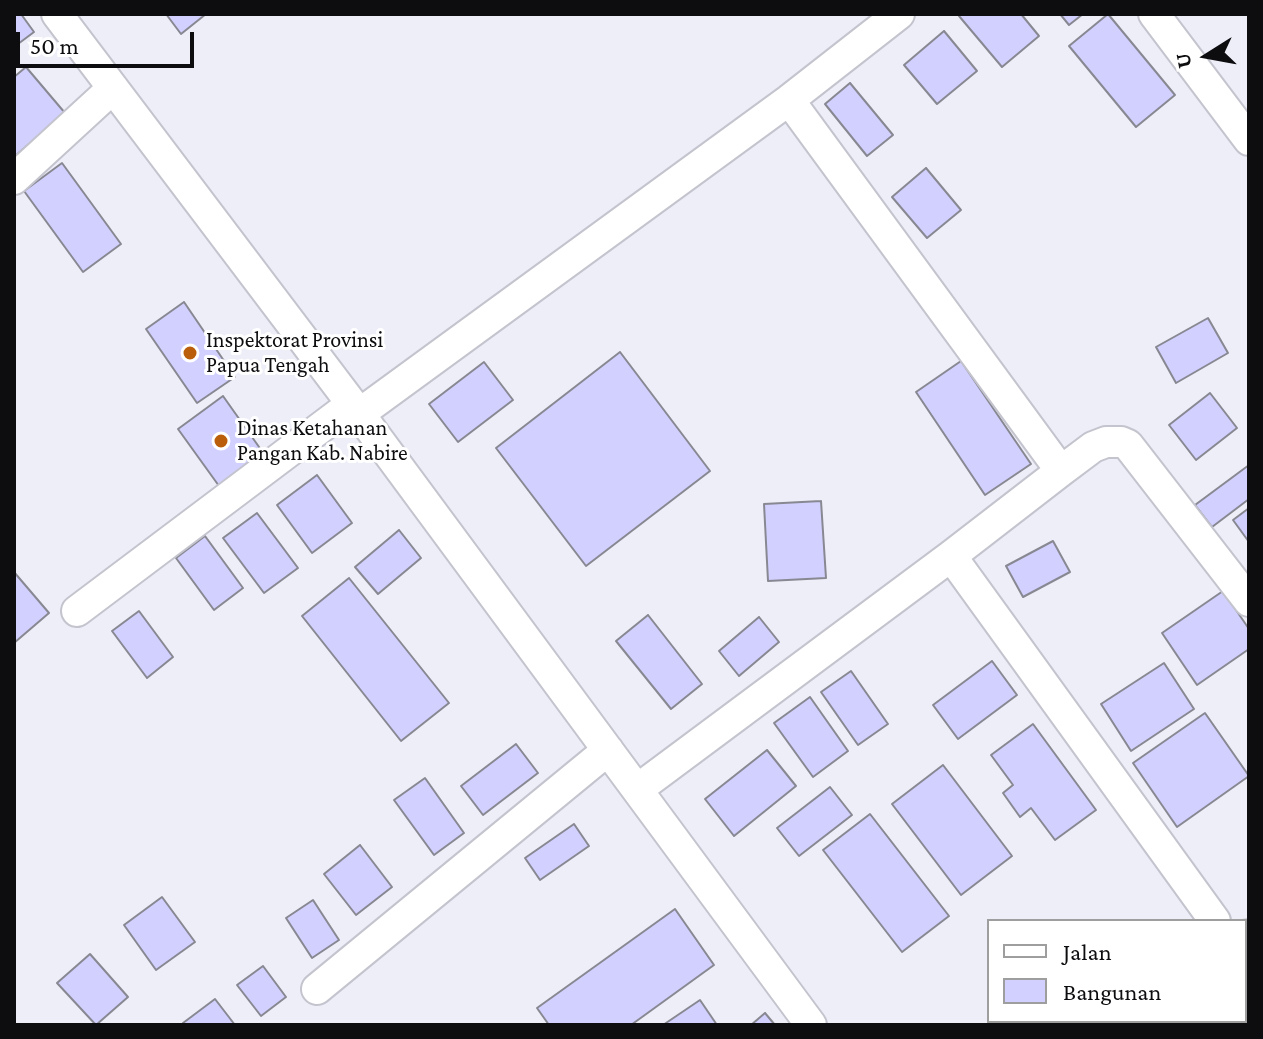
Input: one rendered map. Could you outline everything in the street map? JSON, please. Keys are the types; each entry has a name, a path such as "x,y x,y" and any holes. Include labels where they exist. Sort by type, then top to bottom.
{"street":[{"path":"57,14 356,409 811,1025"},
{"path":"77,611 789,100 899,14"},
{"path":"1154,14 1249,140"},
{"path":"14,179 113,88"},
{"path":"789,100 1061,471"},
{"path":"638,789 1093,447 1106,442 1128,445 1249,601"},
{"path":"951,556 1214,919"},
{"path":"317,989 608,750"}],"building":[{"path":"14,14 21,14 34,32 14,47"},
{"path":"166,14 206,14 181,34"},
{"path":"1021,14 1039,36 1002,67 959,16"},
{"path":"1060,14 1083,14 1069,25"},
{"path":"1108,14 1175,95 1136,127 1069,46"},
{"path":"944,31 977,71 937,104 904,65"},
{"path":"26,67 65,113 14,157 14,77"},
{"path":"850,83 893,135 867,156 825,104"},
{"path":"62,163 121,244 83,272 24,191"},
{"path":"926,168 961,210 927,238 892,197"},
{"name":"Inspektorat Provinsi Papua Tengah","path":"184,302 235,377 197,403 146,329"},
{"path":"1208,318 1228,353 1176,383 1156,347"},
{"path":"620,352 710,471 586,566 496,448"},
{"path":"961,361 1031,464 985,495 916,392"},
{"path":"484,362 513,400 458,442 429,404"},
{"path":"1210,393 1237,428 1196,460 1169,425"},
{"name":"Dinas Ketahanan Pangan Kab. Nabire","path":"223,396 264,454 219,486 178,429"},
{"path":"1249,465 1249,499 1212,527 1195,505"},
{"path":"317,475 352,523 312,553 277,505"},
{"path":"821,501 826,578 768,581 764,504"},
{"path":"1249,508 1249,542 1233,520"},
{"path":"257,513 298,568 264,593 223,538"},
{"path":"399,530 421,558 378,594 355,567"},
{"path":"205,536 243,588 214,610 176,558"},
{"path":"1053,541 1070,572 1023,597 1006,566"},
{"path":"14,572 49,613 14,643"},
{"path":"349,578 449,703 401,741 302,616"},
{"path":"1223,591 1249,629 1249,649 1197,685 1162,633"},
{"path":"139,611 173,657 147,678 112,631"},
{"path":"648,615 702,684 671,709 616,641"},
{"path":"759,617 779,642 739,676 719,651"},
{"path":"992,661 1017,695 958,739 933,705"},
{"path":"1164,663 1194,709 1131,751 1101,704"},
{"path":"851,671 888,724 858,745 821,692"},
{"path":"810,697 848,751 813,777 774,723"},
{"path":"1205,713 1249,776 1177,827 1133,763"},
{"path":"1033,724 1096,810 1055,840 1031,808 1020,817 1003,793 1013,785 991,755"},
{"path":"516,744 538,773 483,815 461,786"},
{"path":"767,750 796,786 734,836 705,799"},
{"path":"943,765 1012,856 961,895 892,804"},
{"path":"425,778 464,833 434,855 394,800"},
{"path":"830,787 852,815 799,856 777,828"},
{"path":"870,814 949,916 902,952 823,850"},
{"path":"574,824 589,846 540,880 525,858"},
{"path":"360,845 392,887 356,915 324,874"},
{"path":"162,897 195,942 156,970 124,925"},
{"path":"313,900 339,940 312,958 286,918"},
{"path":"675,909 714,965 631,1025 549,1025 537,1008"},
{"path":"90,954 128,997 96,1025 57,983"},
{"path":"263,966 286,997 261,1016 237,985"},
{"path":"215,999 235,1025 183,1023"},
{"path":"700,1000 717,1025 663,1025"},
{"path":"765,1013 775,1025 751,1025"}],"place":[{"name":"Inspektorat Provinsi Papua Tengah","path":"190,353"},
{"name":"Dinas Ketahanan Pangan Kab. Nabire","path":"221,441"}]}
